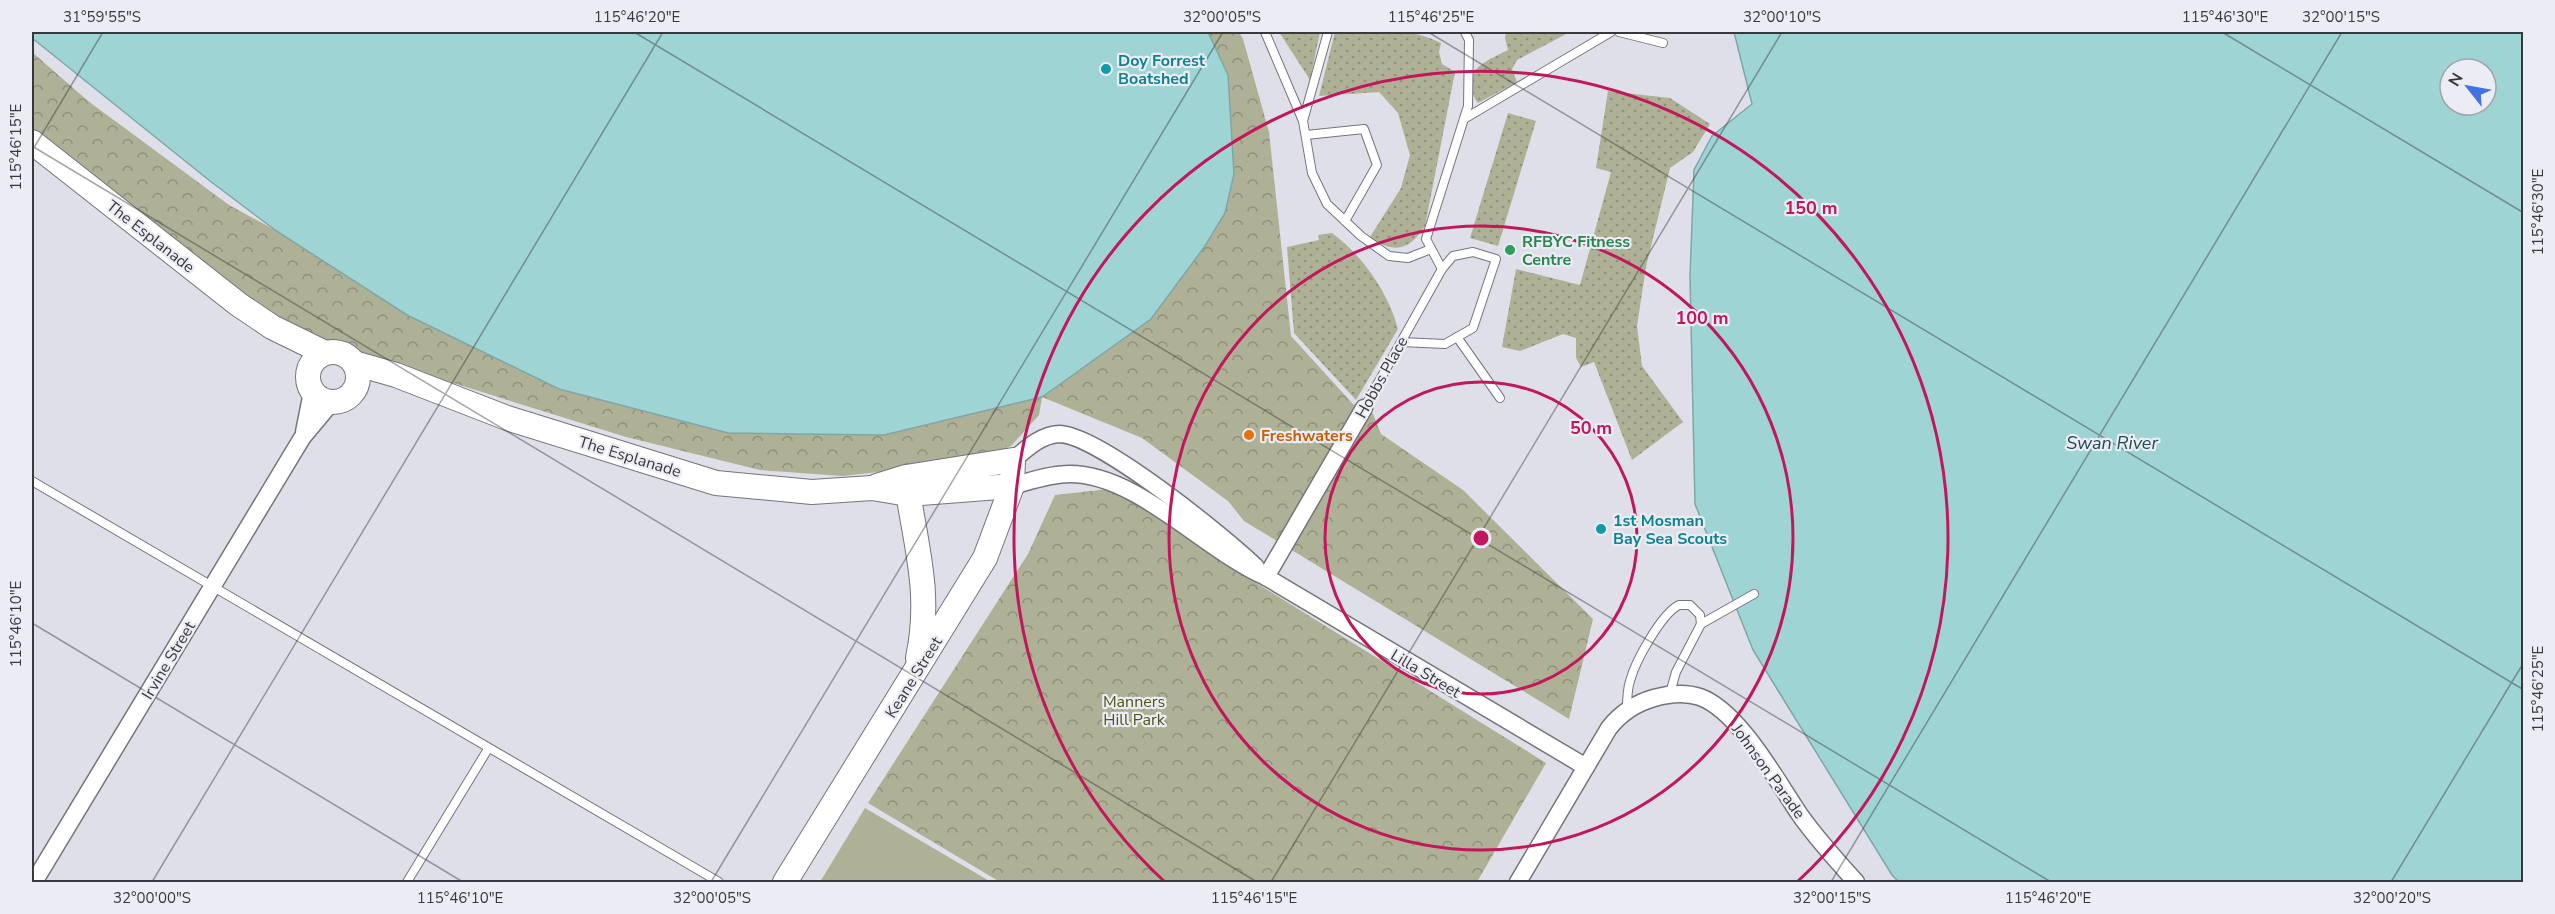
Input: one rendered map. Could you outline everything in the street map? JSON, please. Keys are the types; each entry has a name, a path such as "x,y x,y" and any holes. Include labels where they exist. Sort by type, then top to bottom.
{"street":[{"name":"The Esplanade","path":"32,142 238,304 272,327 283,339 319,358"},
{"path":"341,354 355,375 346,398 322,397 308,377 319,358 341,354"},
{"name":"The Esplanade","path":"355,375 396,375 507,418 716,483 812,492 907,486 1012,486"},
{"name":"Irvine Street","path":"34,882 302,438 322,397"},
{"name":"Hobbs Place","path":"1266,577 1364,408"},
{"name":"Lilla Street","path":"1013,460 1046,437 1060,434 1079,440 1126,466 1225,537 1266,577"},
{"name":"The Esplanade","path":"907,486 1013,460"},
{"name":"Keane Street","path":"785,882 985,558 1012,486 1013,460"},
{"name":"Lilla Street","path":"1012,486 1055,474 1073,474 1119,484 1226,556 1266,577 1586,767"},
{"path":"907,486 924,577 925,615 915,674"},
{"name":"Johnson Parade","path":"1518,882 1609,728 1627,710 1644,701 1670,693 1700,697 1731,719 1755,748 1816,838 1856,882"}],"lane":[{"path":"1265,32 1303,121 1312,173 1327,204 1361,236 1389,256 1408,258 1431,249"},
{"path":"1303,121 1328,32"},
{"path":"1401,342 1445,344 1473,328 1496,259 1473,252 1453,256 1442,269 1426,239 1468,105 1468,40 1465,32"},
{"path":"1464,119 1611,32"},
{"path":"1618,32 1663,43"},
{"path":"1306,135 1364,129 1377,165 1345,221"},
{"name":"Hobbs Place","path":"1364,408 1442,269"},
{"path":"1457,337 1500,398"},
{"path":"32,481 211,588 719,882"},
{"path":"1670,693 1676,672 1701,624 1754,594"},
{"path":"1627,710 1629,683 1633,671 1665,616 1678,605 1690,605 1700,615 1701,624"},
{"path":"407,882 488,749"}],"green space":[{"path":"1390,31 1429,38 1441,43 1439,52 1442,64 1455,72 1425,226 1407,245 1394,248 1370,237 1401,188 1410,155 1398,113 1379,92 1319,96 1335,32"},
{"path":"1208,32 1239,32 1243,39 1269,132 1291,336 1353,404 1373,414 1381,434 1463,490 1593,619 1569,719 1244,521 1228,501 1142,438 1042,397 1151,319 1205,246 1225,213 1228,75"},
{"path":"1279,32 1320,32 1310,80"},
{"path":"1506,32 1570,32 1517,60 1512,69 1517,82 1478,103 1470,83 1472,76 1482,64 1508,50"},
{"path":"32,52 88,101 229,205 275,230 407,315 728,433 884,435 1042,397 1039,415 1011,446 976,461 843,476 760,470 626,437 386,362 303,332 214,274 32,128"},
{"path":"1608,91 1670,98 1710,124 1693,152 1670,168 1646,267 1637,326 1642,366 1683,422 1632,460 1594,362 1581,367 1576,358 1576,338 1563,334 1520,351 1502,347 1516,269 1580,285 1611,172 1596,168"},
{"path":"1508,113 1536,121 1498,246 1470,238"},
{"path":"1332,233 1354,252 1373,276 1388,302 1398,329 1356,400 1294,333 1287,247 1319,240 1318,235"},
{"name":"Manners Hill Park","path":"1118,488 1253,581 1546,763 1477,882 1000,882 868,803 1028,554 1055,495"},
{"path":"865,808 991,882 820,882"}],"water":[{"path":"32,32 1208,32 1228,75 1234,174 1225,213 1205,246 1151,319 1042,397 884,435 728,433 559,389 407,315 275,230 210,181 32,38"},
{"name":"Swan River","path":"1734,32 2523,32 2523,882 1899,882 1892,875 1753,650 1695,504 1690,277 1694,170 1712,136 1752,104"}],"place":[{"name":"Doy Forrest Boatshed","path":"1106,69"},
{"name":"RFBYC Fitness Centre","path":"1510,250"},
{"name":"Freshwaters","path":"1249,435"},
{"name":"1st Mosman Bay Sea Scouts","path":"1601,529"}]}
